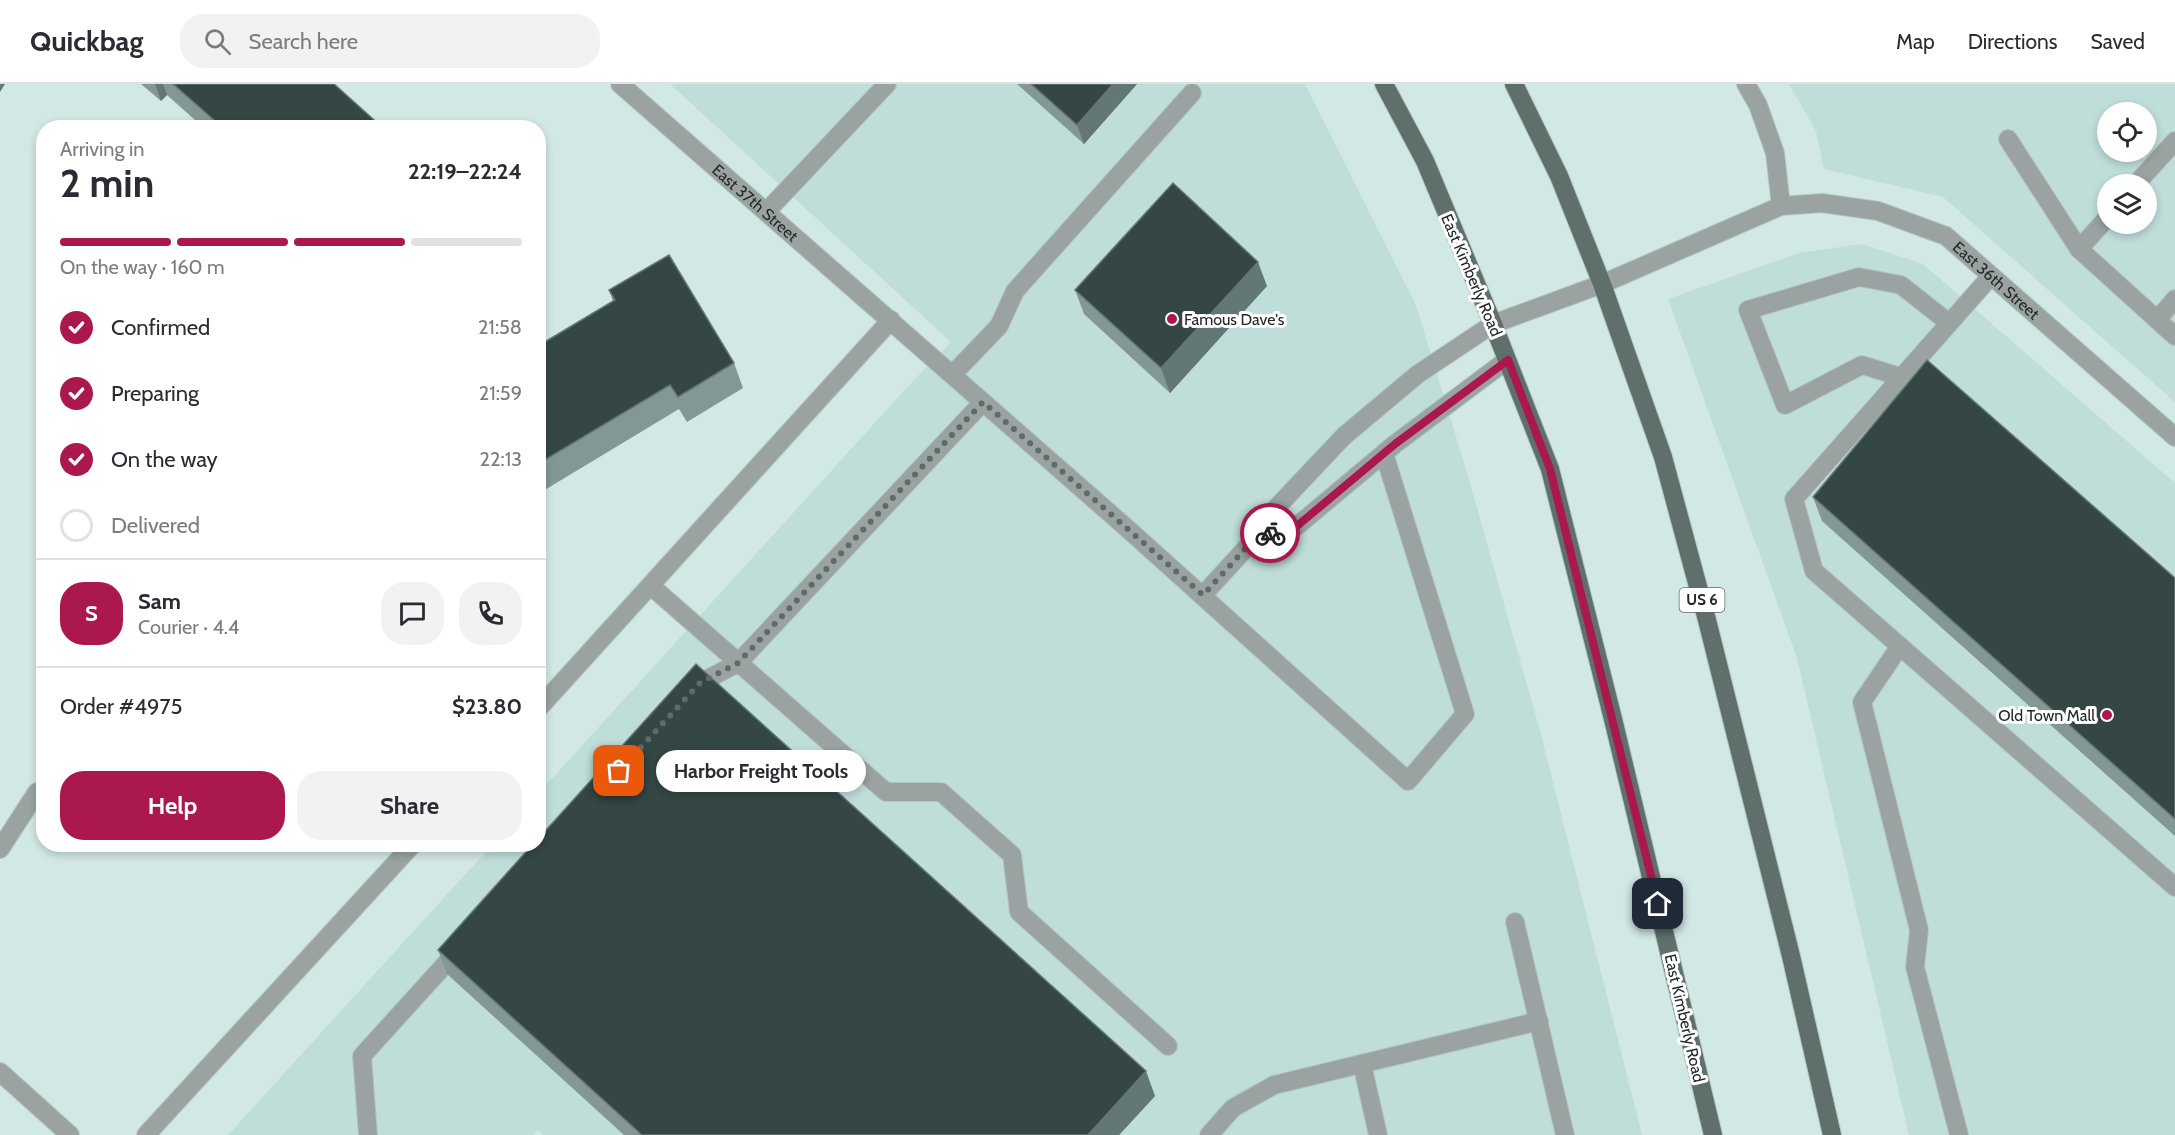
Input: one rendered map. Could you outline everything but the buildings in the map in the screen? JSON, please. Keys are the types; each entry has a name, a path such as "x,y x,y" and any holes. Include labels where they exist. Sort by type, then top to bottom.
{"main road":[{"name":"East Kimberly Road","path":"1384,84 1425,161 1508,360 1550,469 1616,730 1713,1135"},
{"name":"US 6","path":"1514,84 1559,176 1602,284 1663,457 1704,609 1791,956 1832,1135"}],"street":[{"name":"East 37th Street","path":"620,84 1203,595 1408,781 1465,714 1384,453"},
{"path":"767,211 887,84"},
{"path":"1746,84 1758,105 1775,153 1781,206"},
{"path":"953,374 999,326 1016,291 1192,93"},
{"path":"2008,139 2079,249 2175,336"},
{"path":"2145,174 2175,141"},
{"name":"East 36th Street","path":"1203,595 1257,536 1276,508 1344,436 1418,374 1493,324 1602,284 1781,206 1822,203 1878,211 1946,236 2175,437"},
{"path":"2079,249 2097,229"},
{"path":"1991,276 1794,499 1814,571 2175,887"},
{"path":"1902,377 1862,365 1785,405 1748,310 1859,277 1900,285 1949,323"},
{"path":"2157,320 2175,299"},
{"path":"546,700 891,320"},
{"path":"1257,536 1297,526 1384,453 1508,360"},
{"path":"683,700 700,683 738,663 983,402"},
{"path":"651,586 886,792 941,792 975,822 1012,855 1019,912 1168,1046"},
{"path":"1900,646 1862,702 1919,930 1915,967 1959,1135"},
{"path":"0,849 36,792"},
{"path":"146,1135 406,852"},
{"path":"1515,922 1565,1135"},
{"path":"368,1135 362,1056 467,940"},
{"path":"1209,1135 1233,1108 1274,1085 1539,1021"},
{"path":"1362,1064 1378,1135"},
{"path":"0,1072 70,1135"}],"shaded area":[{"path":"670,84 1305,84 1416,305 1465,466 1539,727 1642,1135 543,1135 538,1130 533,1135 228,1135 486,852 546,852 546,785 911,383 951,342"},
{"path":"1789,84 2175,84 2175,402 1943,197 1824,169 1816,131"},
{"path":"1862,244 1923,264 2175,483 2175,1135 1909,1135 1797,658 1668,299 1799,253"}],"way so far":[{"path":"619,771 700,683 738,663 983,402 1203,595 1257,536 1270,533"}],"place":[{"name":"Famous Dave's","path":"1172,319"},
{"name":"Old Town Mall","path":"2107,715"},
{"name":"Harbor Freight Tools","path":"619,771"}],"route":[{"path":"1270,533 1297,526 1395,444 1508,360 1550,469 1658,904"}]}
